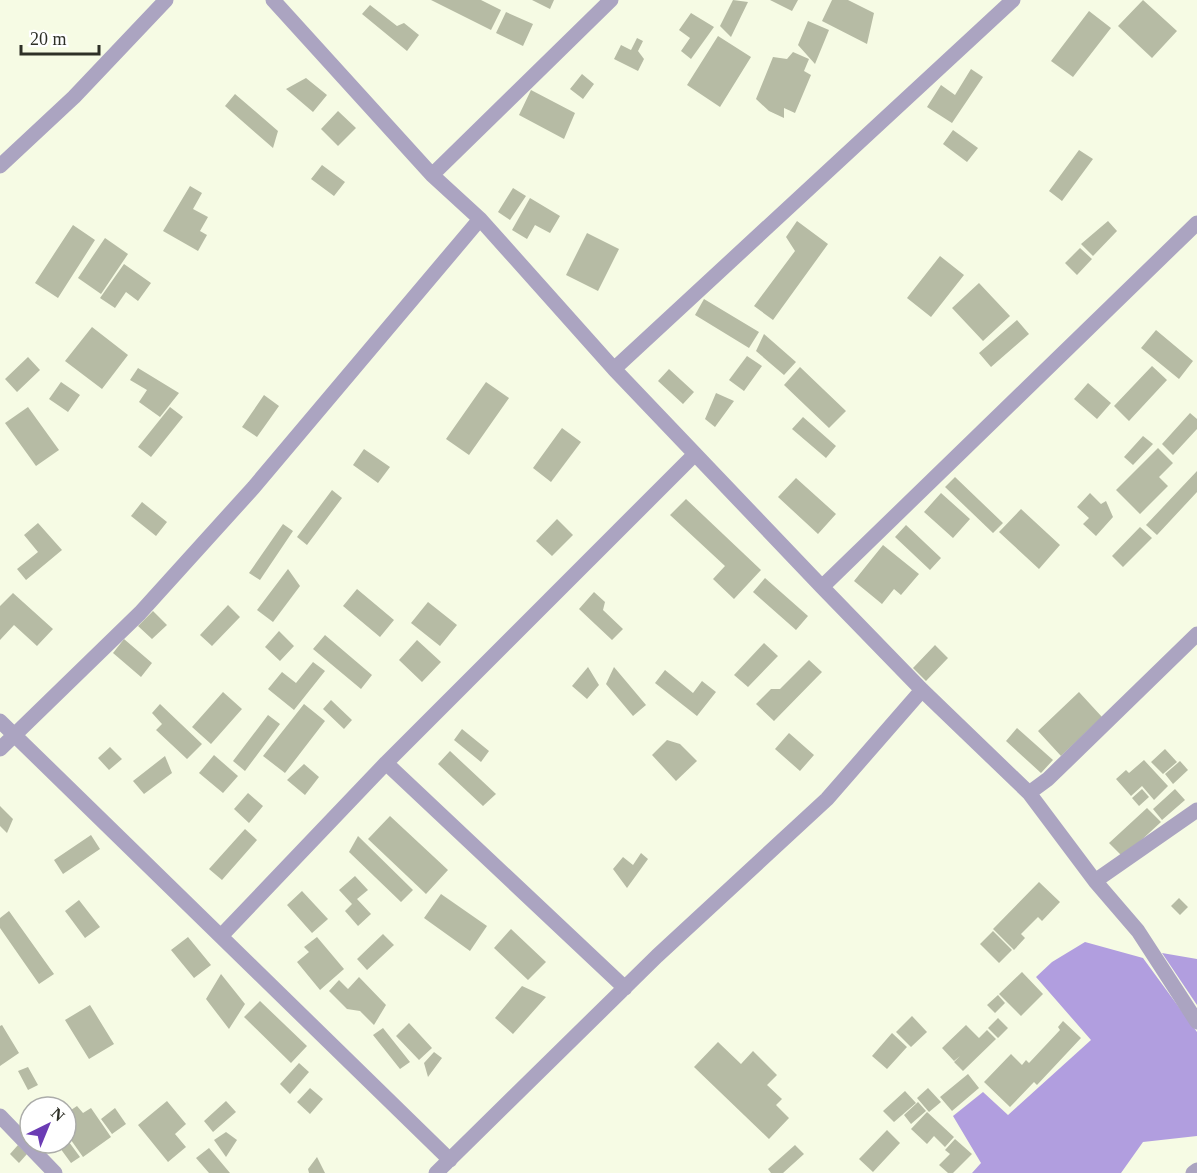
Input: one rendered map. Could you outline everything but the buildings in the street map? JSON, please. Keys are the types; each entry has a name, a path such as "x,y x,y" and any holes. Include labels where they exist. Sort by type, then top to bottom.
{"street":[{"path":"0,166 74,97 166,0"},
{"path":"273,0 432,175 480,219 614,369 695,454 922,690 1029,793 1095,881 1138,931 1197,1022"},
{"path":"432,175 611,0"},
{"path":"614,369 1013,0"},
{"path":"0,749 140,613 254,487 480,219"},
{"path":"822,587 1197,223"},
{"path":"221,936 386,763 695,454"},
{"path":"1029,793 1048,779 1197,634"},
{"path":"436,1173 625,988 827,800 922,690"},
{"path":"0,721 450,1160"},
{"path":"386,763 625,988"},
{"path":"1095,881 1197,810"},
{"path":"0,1116 56,1173"},
{"path":"0,1139 11,1128"},
{"path":"1193,1173 1197,1170"}],"shaded area":[{"path":"1085,942 1143,958 1197,1032 1197,1136 1143,1142 1121,1173 972,1173 981,1163 953,1116 983,1092 1008,1115 1091,1040 1036,977 1052,962"},
{"path":"1162,953 1197,959 1197,1005"}]}
